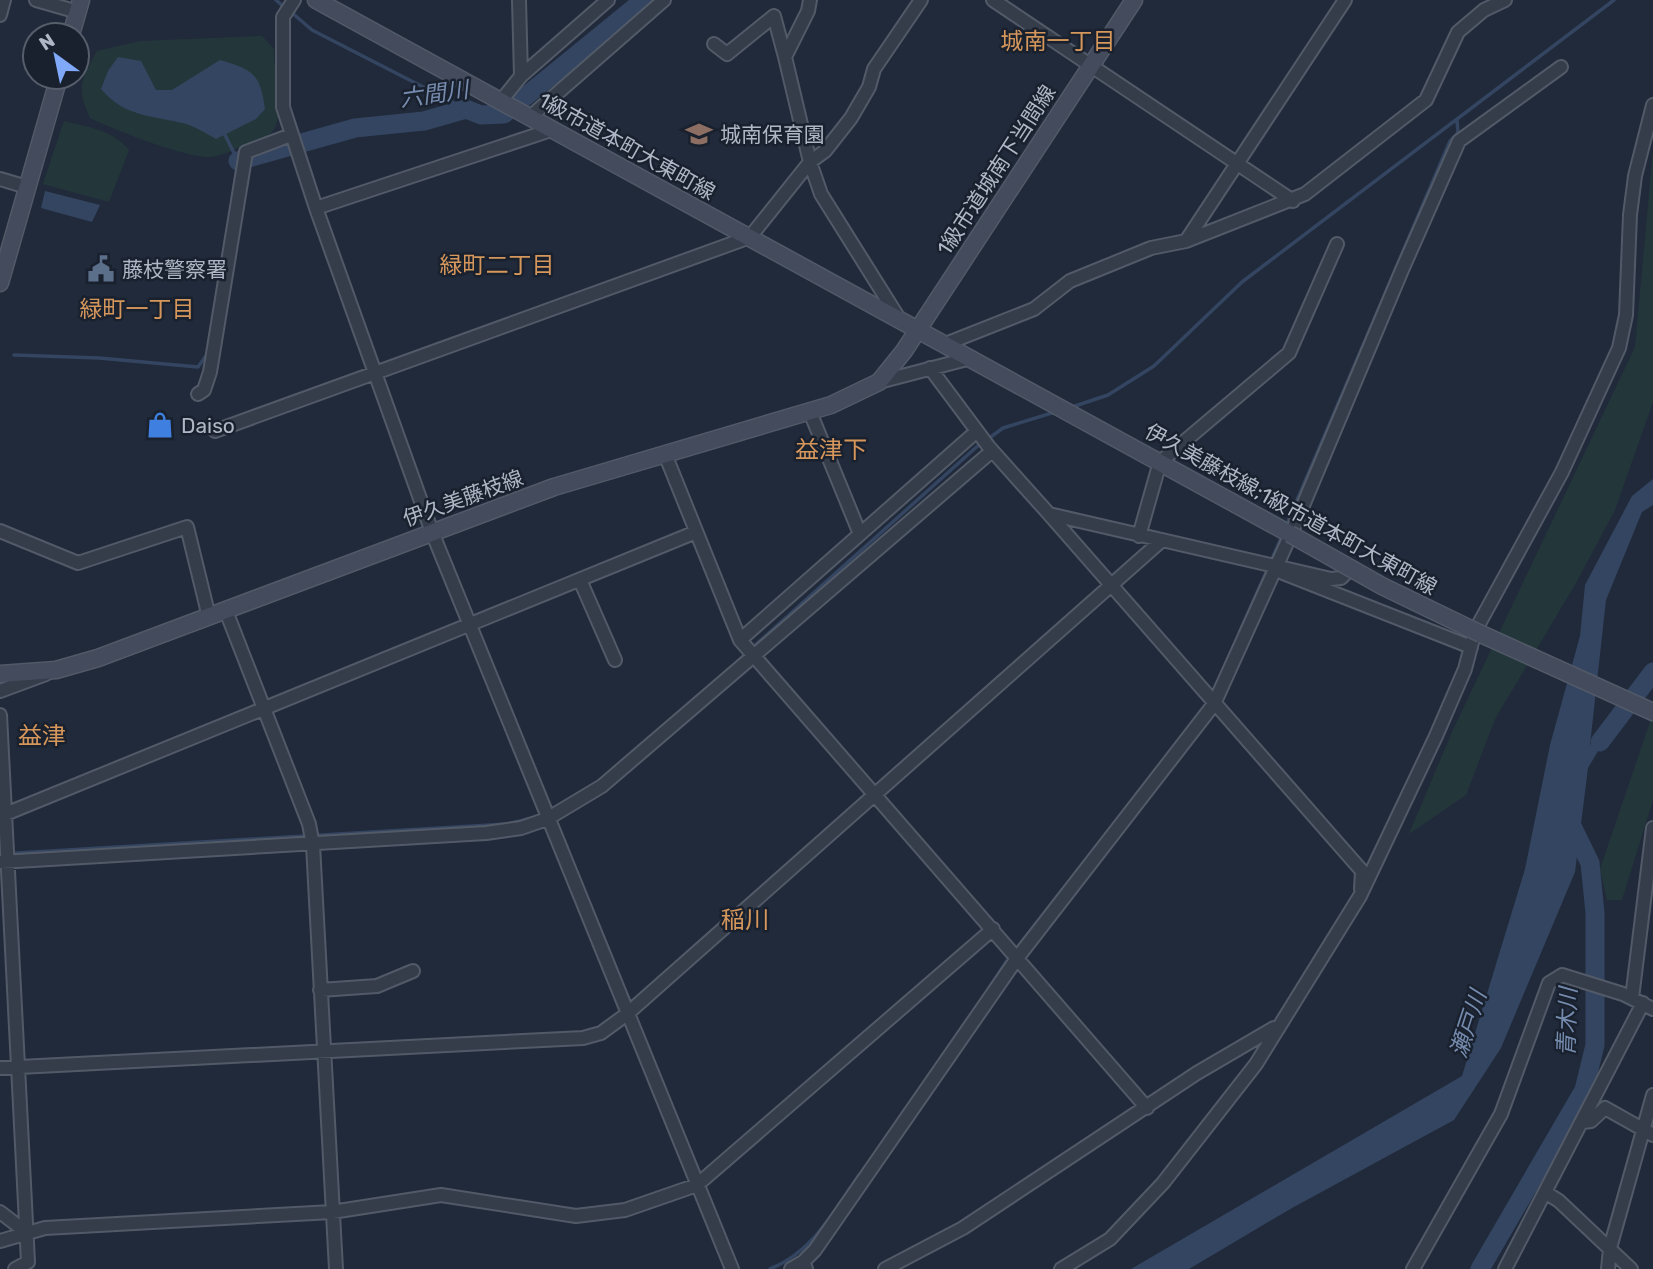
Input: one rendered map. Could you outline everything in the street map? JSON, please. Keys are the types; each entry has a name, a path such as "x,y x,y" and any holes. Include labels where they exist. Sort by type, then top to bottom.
{"main road":[{"name":"1級市道本町大東町線","path":"316,0 918,328"},
{"name":"1級市道城南下当間線","path":"918,328 1134,0"},
{"path":"0,283 55,91"},
{"name":"伊久美藤枝線;1級市道本町大東町線","path":"918,328 1352,568 1475,631 1653,712"},
{"name":"伊久美藤枝線","path":"0,674 56,670 226,611 554,487 831,405 879,382 904,351 918,328"}],"street":[{"path":"0,15 4,0"},
{"path":"36,0 79,6"},
{"path":"294,0 283,17 283,107 316,208 432,532 732,1269"},
{"path":"519,0 522,76"},
{"path":"500,101 522,76 608,0"},
{"path":"530,117 664,0"},
{"path":"785,57 808,11 810,0"},
{"path":"215,431 750,237 810,162 825,151 851,118 869,87 874,69 921,0"},
{"path":"993,0 1293,201"},
{"path":"1186,241 1345,0"},
{"path":"947,344 1034,309 1070,281 1151,248 1186,241 1293,201 1426,100 1458,32 1484,10 1505,0"},
{"path":"714,44 727,54 774,16 810,162 821,194 898,317"},
{"path":"791,1269 805,1266 1018,957 1214,704 1291,534 1402,270 1460,141 1562,67"},
{"path":"1061,1269 1110,1239 1144,1205 1256,1064 1360,896 1436,736 1465,669 1475,631 1562,472 1619,348 1626,315 1630,215 1635,176 1653,105"},
{"path":"316,208 551,130"},
{"path":"198,394 204,390 210,372 246,152 291,135"},
{"path":"0,179 27,187"},
{"path":"1139,536 1160,462 1289,353 1337,244"},
{"path":"879,382 971,358"},
{"path":"930,368 991,449 1362,871 1360,896"},
{"path":"810,412 860,534"},
{"path":"740,640 978,431"},
{"path":"4,862 486,833 521,828 547,819 627,767 752,655 991,449"},
{"path":"665,454 740,640 1147,1108"},
{"path":"1049,514 1331,579 1341,578 1352,568"},
{"path":"0,531 78,564 187,527 209,617"},
{"path":"4,814 696,532"},
{"path":"0,1068 583,1038 601,1033 627,1014 1161,541"},
{"path":"1275,567 1287,576 1471,648"},
{"path":"580,580 615,660"},
{"path":"226,611 309,824 313,845 336,1269"},
{"path":"0,691 56,670"},
{"path":"0,715 4,862 28,1262 15,1269"},
{"path":"1505,1269 1643,1003 1653,828"},
{"path":"0,1241 46,1228 332,1212 441,1195 576,1216 600,1214 697,1185 993,929"},
{"path":"320,990 377,986 412,971"},
{"path":"1413,1269 1500,1114 1549,983 1562,975 1601,986 1643,1003"},
{"path":"885,1269 963,1228 1197,1073 1261,1038 1279,1024"},
{"path":"1608,1269 1610,1248 1648,1132 1653,1095"},
{"path":"1583,1122 1591,1121 1605,1108 1648,1132"},
{"path":"1545,1192 1631,1269"},
{"path":"0,1212 26,1232"}],"green space":[{"path":"262,36 274,49 279,110 274,129 262,139 211,157 185,153 150,142 90,118 82,91 91,91 91,62 97,51 140,41"},
{"path":"64,121 108,134 129,150 109,202 43,184"},
{"path":"1653,150 1653,402 1615,510 1576,583 1495,719 1466,795 1409,834 1452,732 1635,347"},
{"path":"1653,713 1653,800 1622,900 1607,900 1600,869"}],"water":[{"path":"118,57 141,61 156,90 172,90 220,60 241,67 258,81 265,109 256,119 216,139 186,124 130,110 101,89 108,71"},
{"path":"45,191 100,205 92,222 41,208"},
{"path":"1653,479 1653,505 1642,512 1606,600 1590,745 1608,721 1614,724 1588,768 1575,872 1501,1048 1454,1120 1292,1208 1189,1269 1131,1269 1462,1076 1525,869 1550,745 1580,636 1585,585 1632,496"}],"waterway":[{"path":"276,0 285,8"},
{"name":"六間川","path":"238,161 355,128 424,121 466,109 481,115 504,114 644,0"},
{"path":"1072,407 1108,395 1154,366 1242,282 1614,0"},
{"path":"291,12 312,30 466,109"},
{"path":"1286,526 1450,141 1458,133 1457,120"},
{"path":"223,131 238,161 229,221"},
{"path":"14,355 99,358 198,367 208,353"},
{"path":"988,439 1003,428 1055,412"},
{"path":"752,648 981,443"},
{"path":"1271,561 1282,536"},
{"path":"1240,631 1268,568"},
{"path":"732,667 747,653"},
{"name":"瀬戸川","path":"1600,742 1653,672"},
{"path":"0,854 507,824 532,818"},
{"name":"青木川","path":"1480,1269 1584,1090 1595,1045 1595,913 1590,863 1568,818"},
{"path":"1015,950 1103,838"},
{"path":"989,988 1010,956"},
{"path":"770,1269 785,1262 810,1241 859,1175"}],"place":[{"name":"城南保育園","path":"699,134"},
{"name":"藤枝警察署","path":"101,269"},
{"name":"Daiso","path":"160,425"}],"district":[{"name":"城南一丁目","path":"1058,41"},
{"name":"緑町二丁目","path":"497,265"},
{"name":"緑町一丁目","path":"137,309"},
{"name":"益津下","path":"831,450"},
{"name":"益津","path":"42,736"},
{"name":"稲川","path":"745,920"}]}
